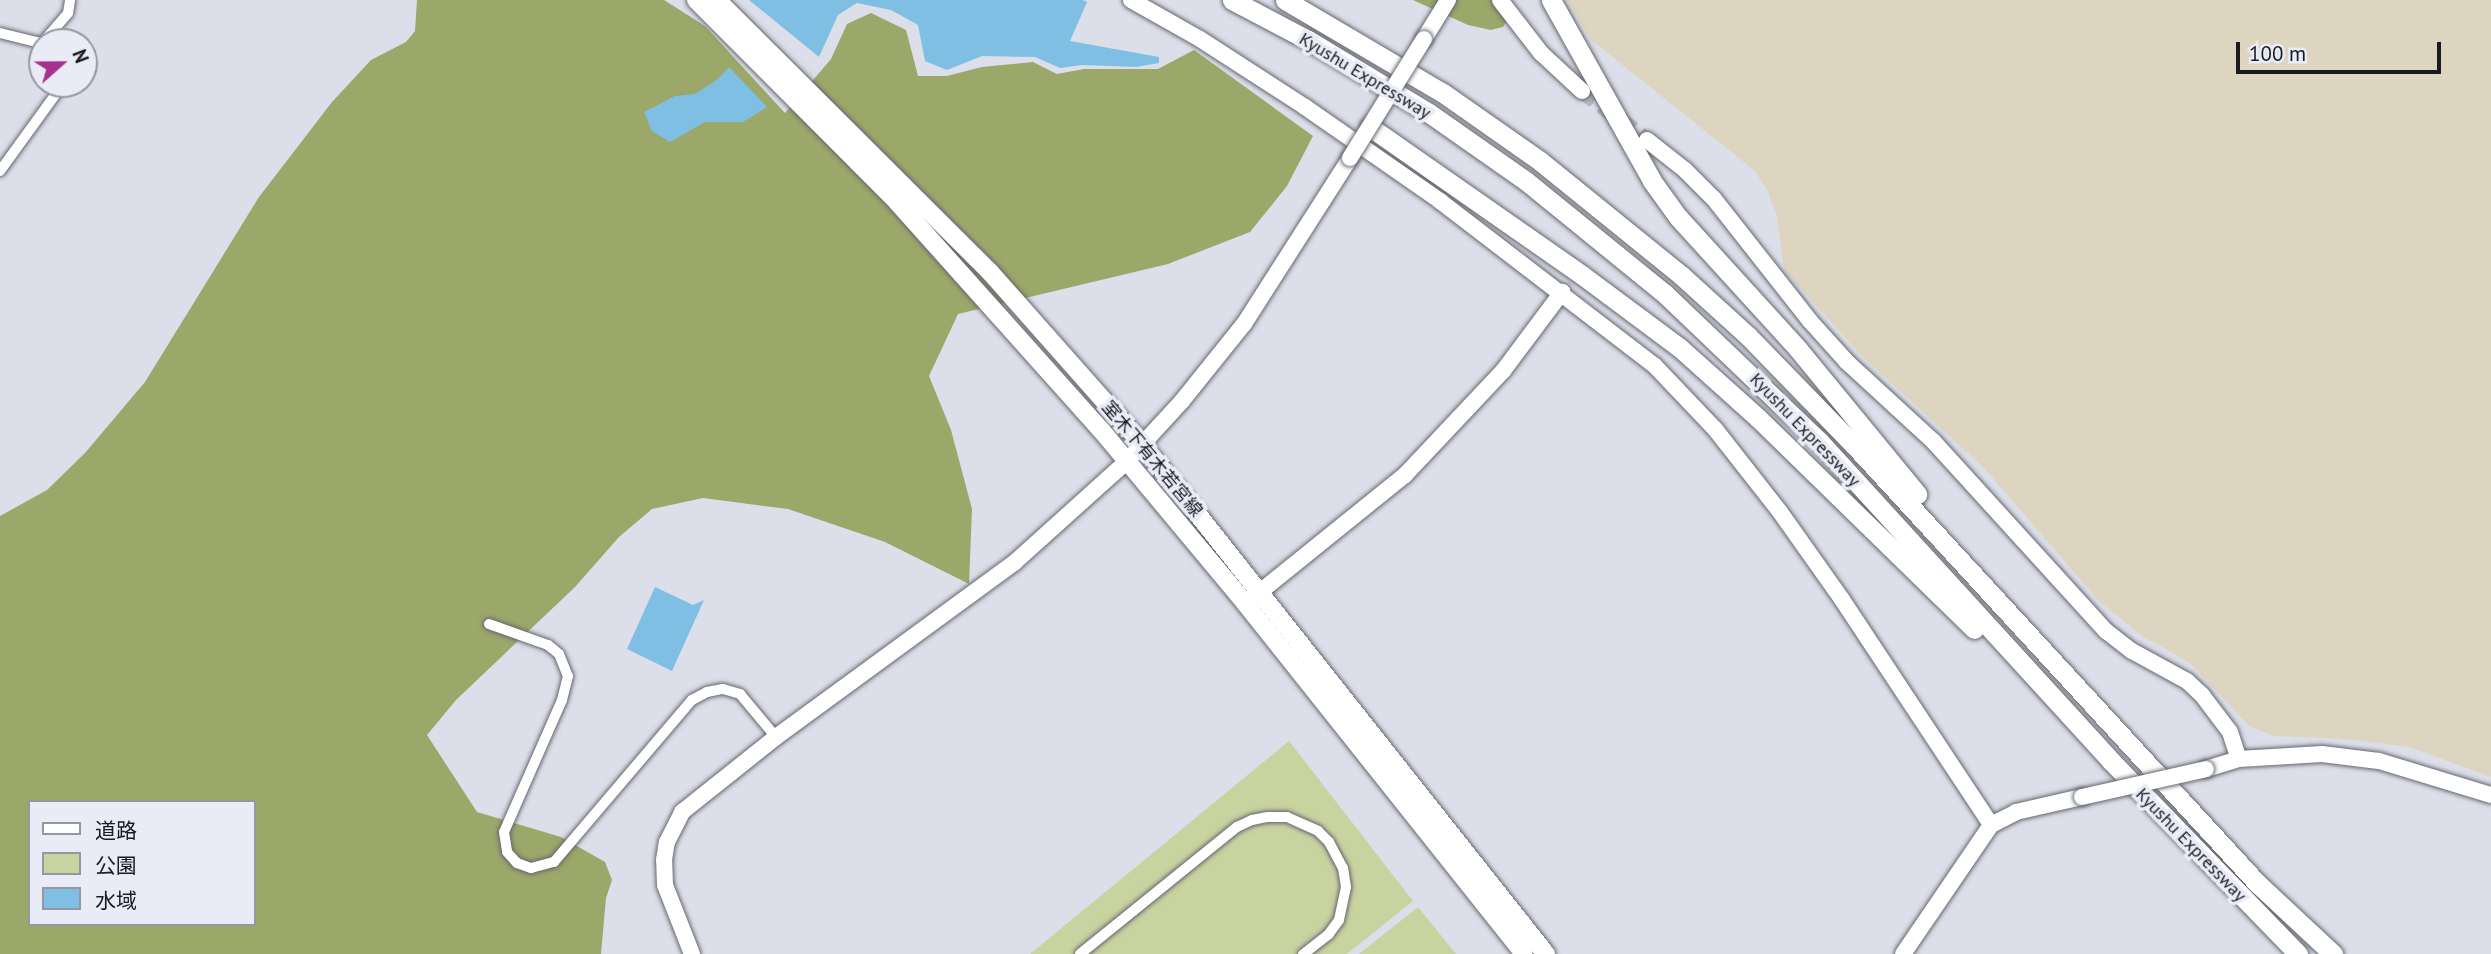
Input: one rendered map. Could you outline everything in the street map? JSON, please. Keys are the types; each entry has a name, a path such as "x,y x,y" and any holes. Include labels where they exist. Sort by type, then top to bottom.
{"highway":[{"name":"Kyushu Expressway","path":"1232,0 1308,40 1429,113 1526,181 1665,294 1818,441 2110,761 2298,954"},
{"name":"Kyushu Expressway","path":"1285,0 1443,93 1539,161 1682,276 1748,336 1854,445 2258,884 2333,954"},
{"path":"1551,0 1652,181 1678,217 1798,349 1875,447 2035,629 2093,706"},
{"path":"1378,133 1582,275 1680,348 1758,418 2110,761"}],"main road":[{"name":"室木下有木若宮線","path":"696,0 897,202 1126,462 1252,598 1546,954"},
{"name":"室木下有木若宮線","path":"717,0 990,272 1142,444 1252,598 1524,954"}],"street":[{"path":"55,28 68,13 70,0"},
{"path":"1131,0 1200,39 1305,107 1562,292 1654,365 1715,429 1841,597 1991,825"},
{"path":"692,954 665,885 664,860 667,842 682,812 692,801 776,737 1015,562 1126,462 1182,401 1244,324 1350,158 1378,133 1424,39 1448,0"},
{"path":"1500,0 1541,53 1582,91"},
{"path":"0,33 28,40"},
{"path":"0,171 53,98"},
{"path":"1647,140 1685,170 1714,199 1810,321 1847,362 1933,441 2106,631 2132,651 2186,681 2202,695 2230,732 2239,759"},
{"path":"1252,598 1405,475 1503,371 1562,292"},
{"path":"489,624 548,645 559,654 568,676 562,700 504,832 507,852 517,863 531,869 554,862 692,700 707,692 723,689 740,694 776,737"},
{"path":"1903,954 1991,825 2016,812 2239,759 2322,754 2348,756 2410,769 2491,795"},
{"path":"1080,954 1237,827 1252,820 1287,817 1318,831 1329,842 1343,868 1346,887 1339,920 1329,934 1303,954"}],"shaded area":[{"path":"1567,0 2491,0 2491,777 2410,747 2344,739 2275,736 2250,727 2190,663 2141,635 2100,602 1984,468 1862,356 1784,270 1777,217 1768,192 1755,171 1590,39"}],"green space":[{"path":"417,0 664,0 705,26 785,113 831,59 847,24 871,13 906,30 918,76 947,76 982,67 1033,62 1057,74 1084,69 1158,69 1194,50 1313,136 1287,186 1250,232 1168,264 958,314 929,376 951,430 972,509 969,584 885,542 788,509 703,498 652,509 619,537 575,587 456,700 427,735 477,812 561,837 605,862 612,880 606,898 601,954 0,954 0,516 47,490 85,453 145,382 259,197 332,102 371,60 406,42 415,31"},
{"path":"1413,0 1504,0 1510,16 1503,27 1491,30 1468,25"},
{"path":"1289,741 1413,901 1347,954 1030,954"},
{"path":"1418,907 1456,954 1359,954"}],"water":[{"path":"749,0 1083,0 1087,2 1070,41 1159,57 1159,63 1136,67 1082,65 1060,68 1035,57 982,56 947,70 925,61 918,25 891,10 857,3 838,15 819,57"},
{"path":"729,67 767,107 743,122 705,122 670,142 652,131 644,112 675,96 695,94 718,79"},
{"path":"655,587 693,605 704,600 672,671 627,649"}],"tunnel":[{"path":"1582,91 1647,140"}]}
